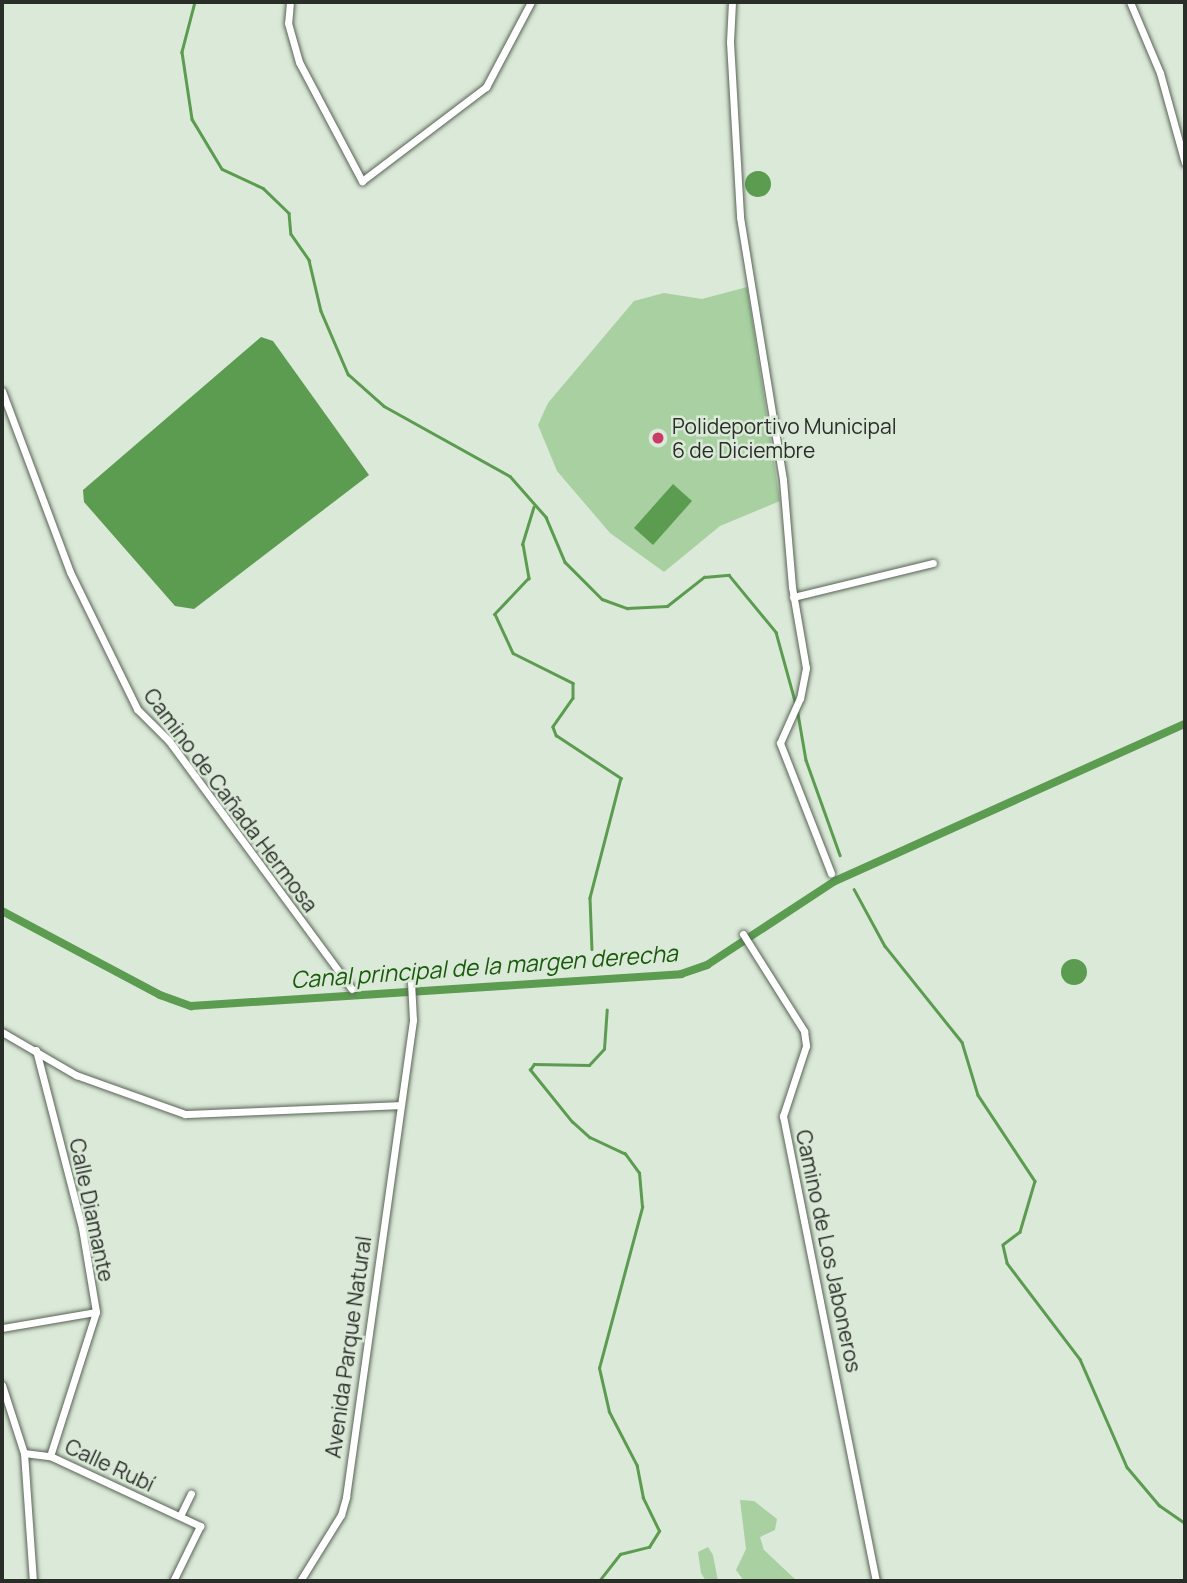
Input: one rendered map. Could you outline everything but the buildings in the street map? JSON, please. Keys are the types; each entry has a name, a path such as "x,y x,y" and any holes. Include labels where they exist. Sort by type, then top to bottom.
{"street":[{"path":"290,2 288,23 299,62 354,175 362,181 486,87 531,2"},
{"path":"732,2 740,217 783,480 793,597 806,668 781,748 831,873"},
{"path":"1130,2 1160,73 1185,163"},
{"name":"Camino de Cañada Hermosa","path":"2,391 70,572 137,709 169,741 352,989"},
{"path":"793,597 933,563"},
{"name":"Camino de Los Jaboneros","path":"743,934 804,1031 806,1046 783,1116 876,1581"},
{"name":"Avenida Parque Natural","path":"300,1581 344,1507 412,1000 411,985"},
{"path":"2,1032 76,1075 185,1114 398,1105"},
{"name":"Calle Diamante","path":"36,1050 82,1228 96,1312 50,1456"},
{"path":"2,1328 96,1312"},
{"path":"2,1385 24,1453 33,1581"},
{"name":"Calle Rubí","path":"24,1453 50,1456 200,1526 173,1581"},
{"path":"180,1516 191,1493"}],"shaded area":[{"path":"758,171 767,175 771,184 767,193 758,197 749,193 745,184 749,175"},
{"name":"Polideportivo Municipal 6 de Diciembre","path":"747,287 780,501 720,526 664,572 610,533 557,471 538,425 548,403 634,301 664,293 702,299"},
{"path":"261,337 273,341 369,475 194,609 175,606 84,502 83,490"},
{"path":"673,484 692,501 653,545 634,528"},
{"path":"1074,959 1083,963 1087,972 1083,981 1074,985 1065,981 1061,972 1065,963"},
{"path":"740,1500 754,1501 777,1519 775,1530 760,1537 764,1550 797,1581 744,1581 736,1570 746,1549"},
{"path":"708,1547 713,1555 718,1581 706,1581 701,1573 698,1552"}],"waterway":[{"path":"195,2 182,52 192,119 222,169 263,188 289,213 291,234 309,260 321,311 348,374 384,406 510,476 546,517 565,562 602,599 627,608 667,606 704,577 729,575 776,632 795,701"},
{"path":"534,507 523,544 529,578 495,614 513,653 573,683 573,698 553,727 556,735 621,778 590,898 592,949"},
{"path":"797,708 806,760 840,855"},
{"name":"Canal principal de la margen derecha","path":"2,911 160,995 191,1006 681,974 707,965 835,881 1185,724"},
{"path":"854,889 885,946 962,1042 978,1095 1035,1181 1020,1232 1003,1245 1007,1263 1080,1359 1127,1467 1159,1505 1185,1523"},
{"path":"599,1581 620,1554 649,1547 659,1531 643,1498 637,1466 609,1412 599,1368 642,1207 639,1173 625,1154 590,1138 572,1122 530,1070 534,1064 589,1065 604,1049 607,1010"}],"place":[{"name":"Polideportivo Municipal 6 de Diciembre","path":"658,438"}]}
